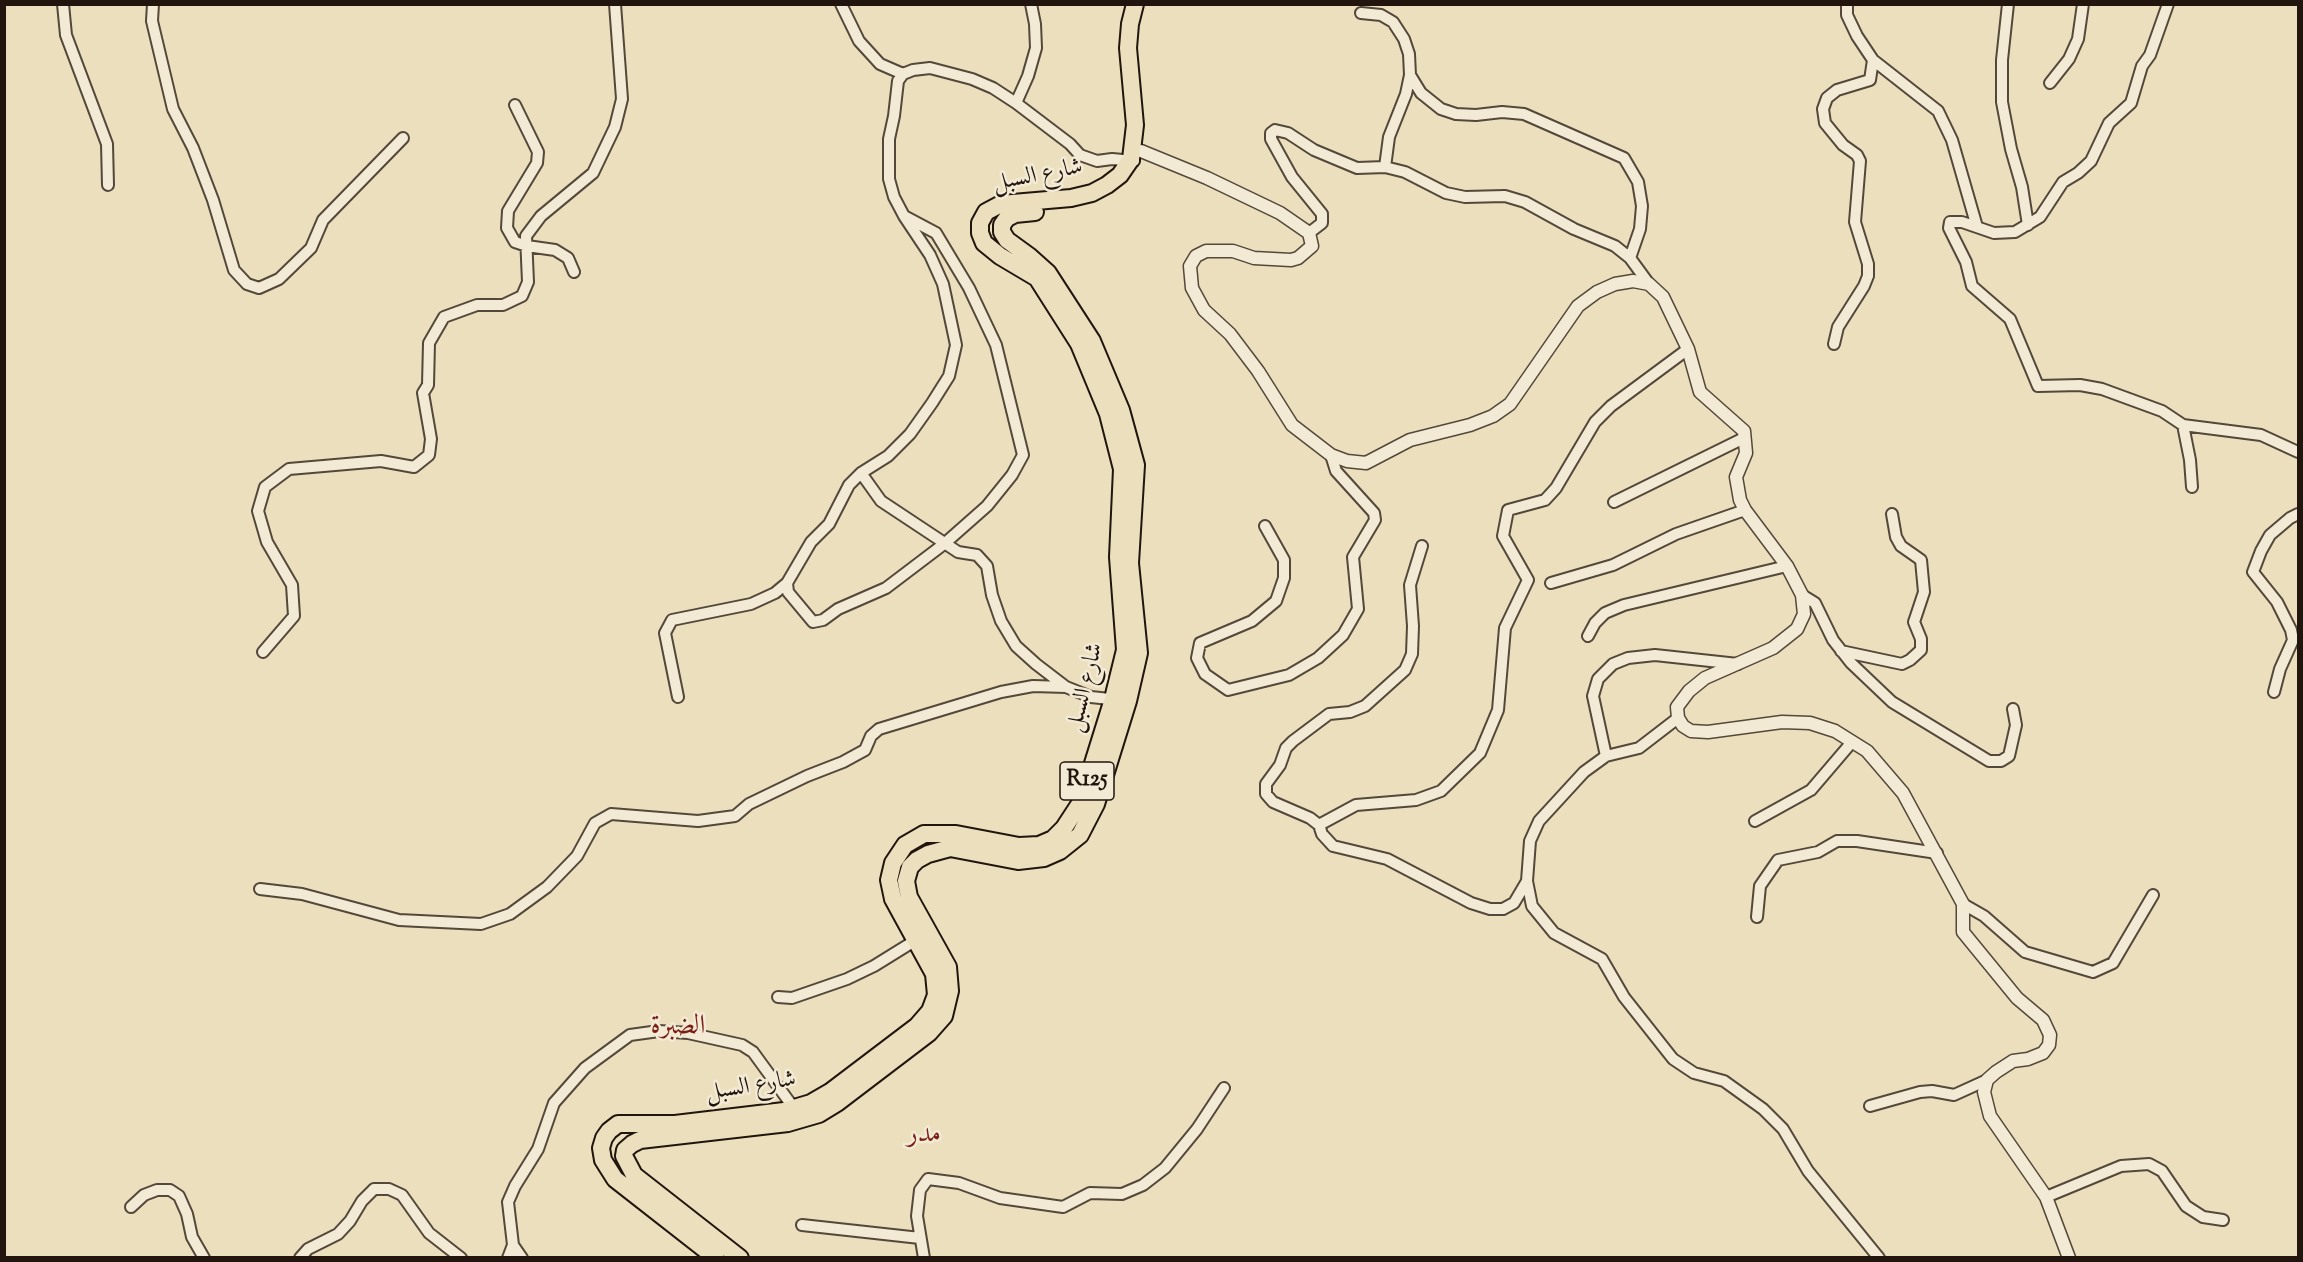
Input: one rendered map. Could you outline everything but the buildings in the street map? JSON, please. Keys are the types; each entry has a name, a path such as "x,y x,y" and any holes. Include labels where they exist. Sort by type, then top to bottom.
{"main road":[{"path":"1135,4 1128,48 1137,157"},
{"path":"1137,157 1143,95 1138,48 1139,24 1145,4"},
{"name":"شارع السبل","path":"740,1257 634,1175 624,1156 625,1150 640,1140 788,1124 811,1103 830,1092 917,1026 930,1011 936,995 934,974 893,899 889,880 893,862 905,845 924,834 956,834 1019,846 1039,845 1053,838 1064,828 1081,802 1139,652 1130,563 1136,465 1120,410 1092,341 1048,273 1029,255 1007,240 1002,232 1002,225 1007,218 1015,214 1076,207 1112,191 1125,179 1137,157"},
{"name":"شارع السبل","path":"716,1257 615,1179 603,1160 601,1148 609,1131 618,1124 675,1124 784,1111 797,1114 819,1114 837,1103 929,1033 944,1016 950,991 948,967 909,897 906,881 910,867 928,854 950,848 1018,861 1044,858 1060,851 1080,835 1096,804 1120,700"}],"street":[{"path":"63,4 66,35 107,144 108,185"},
{"path":"153,4 152,21 173,109 193,148 213,200 234,270 247,284 259,288 279,279 311,248 323,220 403,138"},
{"path":"263,652 294,616 292,585 267,542 258,511 265,487 289,470 381,461 414,467 429,454 431,439 423,393 428,385 429,343 444,317 477,305 503,305 522,296 528,282 526,236 541,216 593,173 615,127 622,99 615,4"},
{"path":"842,4 859,41 880,64 903,74"},
{"path":"1016,103 1028,76 1036,48 1035,24 1030,4"},
{"path":"1847,4 1847,15 1857,36 1873,60 1938,111 1952,140 1977,227"},
{"path":"2008,4 2002,60 2002,102 2011,149 2022,187 2028,225"},
{"path":"2050,83 2069,59 2078,39 2083,4"},
{"path":"2168,4 2150,55 2142,66 2131,103 2109,123 2091,161 2078,173 2063,182 2040,217 2015,232 1994,233 1962,222 1950,222 1949,228 1966,262 1972,286 2010,319 2038,386 2080,386 2102,389 2162,411 2183,425 2261,435 2298,452"},
{"path":"1362,12 1381,15 1393,22 1404,39 1409,54 1410,75 1406,94 1389,137 1384,167"},
{"path":"1834,344 1838,327 1864,286 1868,276 1868,264 1855,222 1860,161 1857,155 1842,145 1825,123 1823,109 1827,98 1837,90 1870,80 1873,60"},
{"path":"678,697 665,633 672,620 751,604 775,593 787,583 811,542 829,524 849,485 861,473 888,456 910,434 949,376 956,345 943,284 925,247 894,197 889,179 888,162 898,81 903,74 930,68 950,72 993,88 1070,144 1080,155 1097,161 1137,157 1207,178 1280,213 1309,233 1312,246 1298,258 1291,260 1254,258 1233,251 1206,251 1196,256 1190,266 1192,288 1204,310 1237,343 1292,425 1331,455 1347,461 1366,463 1410,440 1470,425 1493,416 1510,404 1578,306 1597,292 1615,284 1633,281 1649,284"},
{"path":"1410,75 1421,93 1440,109 1456,114 1476,115 1502,112 1524,114 1624,158 1638,182 1642,206 1640,230 1630,258"},
{"path":"515,105 538,152 537,163 508,211 507,228 515,242 555,250 568,258 574,272"},
{"path":"1309,233 1322,223 1322,214 1292,177 1271,139 1271,133 1275,130 1282,131 1314,150 1357,168 1384,167 1405,172 1446,193 1465,196 1505,196 1525,202 1574,229 1615,246 1630,258 1649,284 1663,297 1688,349 1700,392 1744,431 1746,453 1736,477 1740,500 1787,566 1802,595 1804,614 1797,629 1773,648 1705,678 1689,691 1677,707 1678,718 1683,726 1691,731 1708,732 1782,722 1810,723 1835,731 1867,751 1903,793 1937,853 1963,904 1963,932 2017,998 2043,1020 2050,1035 2049,1045 2043,1053 2028,1059 2013,1061 1987,1080 1954,1095 1932,1091 1920,1092 1870,1106"},
{"path":"787,583 789,592 813,622 824,620 838,609 886,588 944,544 987,506 1012,475 1023,455 996,345 969,288 936,233 904,216"},
{"path":"1319,825 1356,805 1416,800 1441,791 1480,753 1498,711 1505,628 1528,580 1503,536 1508,510 1545,500 1557,488 1595,422 1611,406 1688,349"},
{"path":"2183,425 2190,460 2192,487"},
{"path":"1614,502 1744,438"},
{"path":"1265,526 1284,560 1284,578 1276,601 1252,621 1200,643 1197,658 1205,674 1228,690 1289,675 1318,658 1343,635 1358,609 1353,556 1375,520 1374,513 1336,471 1331,455"},
{"path":"861,473 880,501 958,552 977,555 987,566 992,595 998,612 1016,646 1066,687 1091,697 1120,700"},
{"path":"1551,583 1613,565 1676,534 1745,510"},
{"path":"1841,651 1902,664 1920,650 1922,639 1914,622 1924,592 1921,560 1901,546 1896,537 1892,514"},
{"path":"2274,692 2280,669 2293,640 2291,630 2277,602 2253,572 2270,535 2298,514"},
{"path":"1422,546 1410,585 1413,626 1412,654 1405,670 1389,687 1365,706 1350,712 1329,714 1286,748 1280,765 1266,784 1266,794 1274,802 1310,818 1319,825 1322,834 1333,846 1387,859 1471,903 1490,909 1503,909 1514,903 1527,881"},
{"path":"1588,636 1605,613 1624,605 1787,566"},
{"path":"1802,595 1815,603 1833,640 1851,663 1892,702 1989,761 2001,761 2009,756 2016,725 2013,708"},
{"path":"1606,756 1593,696 1598,679 1612,664 1628,658 1655,655 1737,664"},
{"path":"260,889 302,894 399,920 481,924 510,914 548,887 577,856 595,823 611,814 698,820 735,816 749,804 865,750 871,736 879,729 1001,692 1033,686 1066,687"},
{"path":"1678,718 1639,748 1606,756 1584,772 1539,821 1530,841 1527,881 1532,906 1554,933 1602,959 1624,997 1673,1059 1694,1073 1724,1081 1763,1109 1782,1129 1808,1171 1879,1257"},
{"path":"1755,821 1811,790 1852,742"},
{"path":"1757,917 1760,886 1778,860 1818,852 1837,842 1857,841 1937,853"},
{"path":"1963,904 1984,916 2025,952 2093,972 2113,963 2153,895"},
{"path":"778,997 792,998 847,979 874,966 916,940"},
{"path":"508,1257 513,1245 508,1202 538,1149 554,1103 585,1068 630,1035 659,1031 688,1033 742,1045 753,1052 797,1114"},
{"path":"1987,1080 1984,1092 1990,1116 2046,1197 2069,1257"},
{"path":"924,1257 917,1216 920,1190 928,1179 959,1183 999,1198 1063,1207 1090,1192 1122,1194 1143,1185 1166,1168 1197,1129 1224,1088"},
{"path":"2046,1197 2121,1166 2149,1164 2162,1171 2186,1206 2203,1217 2223,1220"},
{"path":"300,1257 308,1249 338,1234 350,1221 362,1201 374,1189 389,1189 402,1195 429,1233 461,1257"},
{"path":"131,1207 144,1195 157,1190 170,1190 179,1196 187,1215 192,1237 204,1257"},
{"path":"802,1225 920,1238"},
{"path":"513,1245 522,1257"}],"district":[{"name":"الضبرة","path":"678,1028"},
{"name":"مدر","path":"924,1136"}]}
